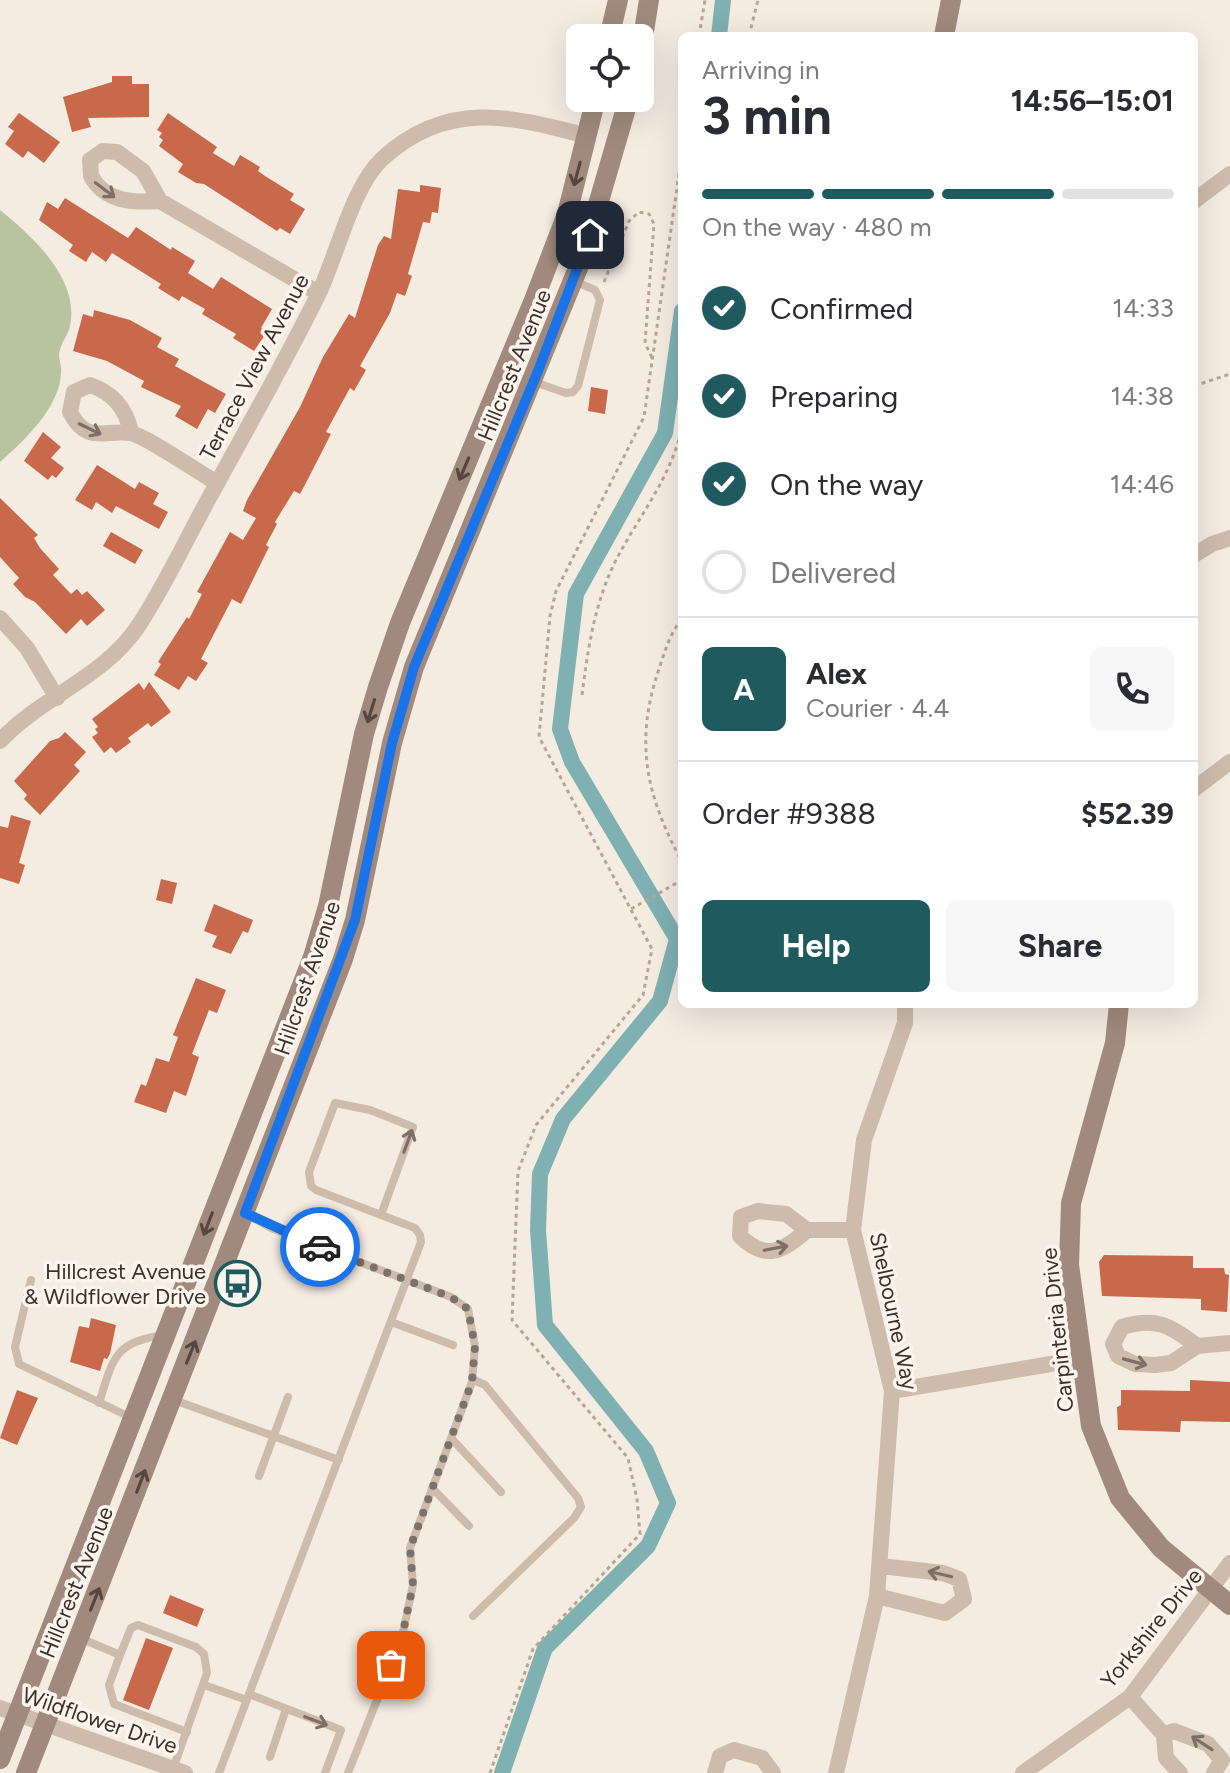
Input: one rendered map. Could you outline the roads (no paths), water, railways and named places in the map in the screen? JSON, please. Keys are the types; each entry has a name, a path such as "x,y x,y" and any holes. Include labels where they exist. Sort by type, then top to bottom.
{"main road":[{"path":"612,24 618,0"},
{"path":"645,24 649,0"},
{"path":"945,32 951,0"},
{"name":"Hillcrest Avenue","path":"0,1759 9,1711 133,1418 322,930 364,734 378,687 400,623 567,214 593,112"},
{"name":"Hillcrest Avenue","path":"26,1773 173,1400 355,920 392,743 414,667 574,281 625,112"},
{"name":"Carpinteria Drive","path":"1119,1008 1115,1043 1071,1203 1069,1265 1091,1426 1120,1498 1161,1548 1230,1605"},
{"path":"245,1213 236,1187 248,1150 255,1104"}],"street":[{"name":"Terrace View Avenue","path":"0,741 107,661 137,627 318,293 361,187 383,158 414,137 450,120 477,115 516,118 587,136"},
{"path":"1198,198 1230,174"},
{"path":"160,201 318,293"},
{"path":"131,432 217,483"},
{"path":"1198,553 1230,538"},
{"path":"0,618 27,648 57,698"},
{"path":"1198,786 1230,762"},
{"name":"Shelbourne Way","path":"836,1773 877,1596 892,1391 853,1230 864,1140 905,1023 905,1008"},
{"path":"807,1230 853,1230"},
{"path":"1197,1346 1173,1327 1143,1321 1122,1327 1113,1344 1118,1356 1135,1364 1155,1365 1171,1363 1197,1346 1230,1343"},
{"path":"892,1391 1080,1359"},
{"name":"Yorkshire Drive","path":"1023,1773 1130,1697 1230,1563"},
{"path":"877,1596 945,1613 964,1599 959,1579 880,1566"},
{"path":"1130,1697 1164,1735 1166,1758 1180,1773"},
{"name":"Wildflower Drive","path":"9,1711 150,1767 179,1771"},
{"path":"1164,1735 1174,1731 1208,1744 1222,1760 1214,1773"},
{"path":"715,1773 720,1756 734,1750 762,1758 773,1773"}],"lane":[{"path":"534,382 566,393 573,392 578,386 600,300 595,290 574,281"},
{"path":"219,1773 421,1242 415,1228 381,1215 311,1186 309,1172 335,1103 370,1110 413,1127 381,1215"},
{"path":"245,1213 271,1228 451,1297 468,1309 475,1346 472,1379 410,1548 413,1585 402,1637 348,1773"},
{"path":"31,1280 15,1359 26,1370 133,1418"},
{"path":"391,1322 453,1345"},
{"path":"99,1403 119,1350 131,1342 165,1335"},
{"path":"472,1379 485,1385 578,1498 581,1507 574,1518 473,1616"},
{"path":"259,1476 288,1397"},
{"path":"173,1400 339,1460"},
{"path":"451,1438 501,1492"},
{"path":"432,1488 469,1526"},
{"path":"179,1771 187,1732 208,1664 201,1650 143,1626 131,1628 109,1685 108,1692 114,1704 187,1732"},
{"path":"80,1638 120,1655"},
{"path":"204,1685 286,1709 341,1730 325,1773"},
{"path":"270,1757 286,1709"}],"waterway":[{"path":"719,32 723,0"},
{"path":"502,1773 545,1648 648,1546 668,1503 646,1451 545,1325 538,1230 540,1174 563,1119 660,1001 677,939 572,762 560,729 576,594 665,433 678,340"}],"place":[{"name":"Hillcrest Avenue & Wildflower Drive","path":"237,1284"}]}
